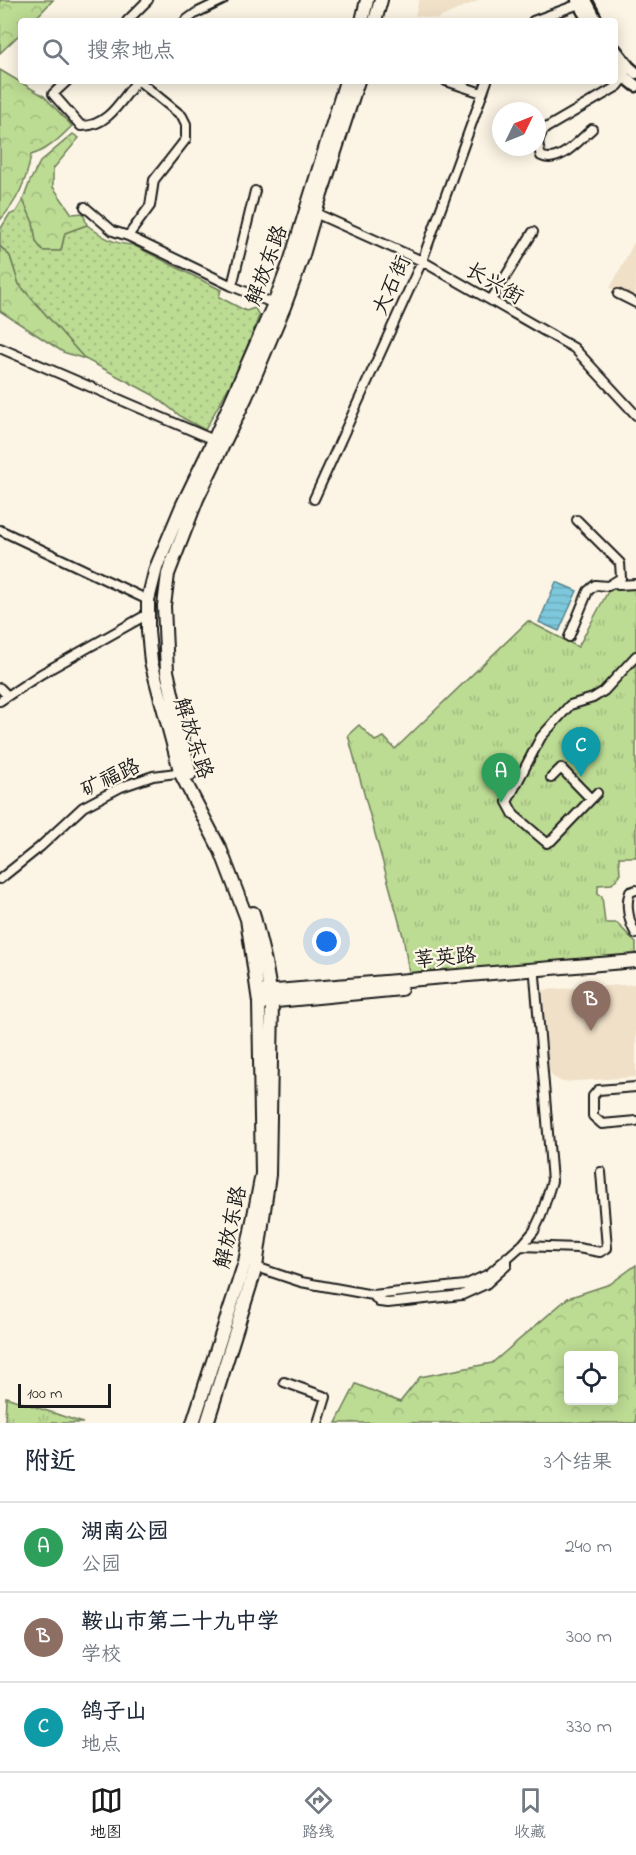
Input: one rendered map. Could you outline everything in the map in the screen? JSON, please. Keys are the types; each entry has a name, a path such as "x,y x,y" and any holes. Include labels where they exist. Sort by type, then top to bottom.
{"main road":[{"path":"363,18 367,0"},
{"path":"376,18 381,0"},
{"path":"584,1 587,18"},
{"path":"584,1 595,18"},
{"path":"618,54 636,86"},
{"name":"解放东路","path":"185,772 167,671 164,606 168,574 197,499 246,397 279,306 291,259 345,84"},
{"name":"解放东路","path":"193,1423 245,1262 262,1174 265,962 255,918 228,848 185,772 151,662 148,600 156,568 182,506 302,258 357,84"},
{"name":"莘英路","path":"265,997 636,961"},
{"name":"莘英路","path":"265,997 636,968"},
{"name":"解放东路","path":"207,1423 256,1267 269,1175 265,997"}],"street":[{"path":"130,18 148,0"},
{"path":"189,18 223,0"},
{"path":"541,18 584,1"},
{"path":"592,129 558,157 547,159 541,156 537,145 538,136 546,128 618,86 630,73"},
{"path":"64,84 53,94 81,126 93,126 106,119 135,84"},
{"path":"128,236 150,206 154,180 186,139 186,124 182,116 142,84"},
{"path":"455,84 482,93"},
{"name":"大石街","path":"314,499 422,261 486,84"},
{"path":"232,286 255,190"},
{"path":"85,207 113,231 279,306"},
{"name":"长兴街","path":"315,213 422,261 574,348 636,415"},
{"path":"491,300 533,232"},
{"path":"618,294 636,303"},
{"path":"0,348 214,440"},
{"path":"569,637 588,591 596,585 608,586 621,578 620,563 577,519"},
{"path":"0,530 148,600"},
{"path":"615,583 618,585 636,584"},
{"path":"0,701 41,674 148,614"},
{"path":"597,792 547,843 514,815 507,802 541,737 570,705 593,698 604,691 636,656"},
{"path":"0,688 7,695"},
{"path":"551,778 561,768 591,799"},
{"name":"矿福路","path":"0,879 40,847 83,807 121,787 153,776 185,772"},
{"path":"636,890 630,891 627,903 631,926 636,934"},
{"path":"256,1267 301,1282 373,1295 465,1285 489,1274 521,1246 538,1223 552,1181 535,976"},
{"path":"636,1087 598,1090 593,1096 593,1116 602,1124 636,1121"},
{"path":"521,1246 578,1248 600,1252 606,1248 601,1172"},
{"path":"284,1382 326,1397 318,1423"}],"shaded area":[{"path":"419,0 479,0 439,18 415,15"},
{"path":"636,239 636,300 610,288"},
{"path":"636,984 636,1077 562,1082 553,1077 549,1071 543,990"}],"green space":[{"path":"0,0 53,0 36,18 18,18 18,36 0,53"},
{"path":"0,70 18,81 18,84 24,84 44,96 72,126 48,147 31,155 21,190 0,220"},
{"path":"73,134 79,138 53,169 53,187 72,214 83,213 87,225 65,233 61,251 43,251 36,242 33,223 23,200 40,162"},
{"path":"23,200 33,223 36,242 43,251 61,251 65,233 87,225 108,239 133,245 221,290 219,297 246,311 255,308 259,316 238,370 205,430 183,418 153,395 85,359 19,284 10,256 0,246 0,230 9,215 16,212"},
{"path":"0,246 10,256 19,284 85,359 63,352 0,311"},
{"path":"611,586 616,589 636,589 636,857 619,857 620,875 612,884 598,885 598,895 602,896 605,923 617,923 636,943 636,957 409,973 403,936 348,735 359,725 375,741 384,737 395,749 528,621 578,647"},
{"path":"636,1265 636,1423 336,1423 356,1384 400,1402 420,1377 492,1363 568,1298 610,1284"},
{"path":"6,1397 83,1423 5,1423"}],"water":[{"path":"556,582 577,591 559,631 539,622"}],"place":[{"name":"鸽子山","path":"581,777"},
{"name":"湖南公园","path":"501,803"},
{"name":"鞍山市第二十九中学","path":"591,1031"}]}
